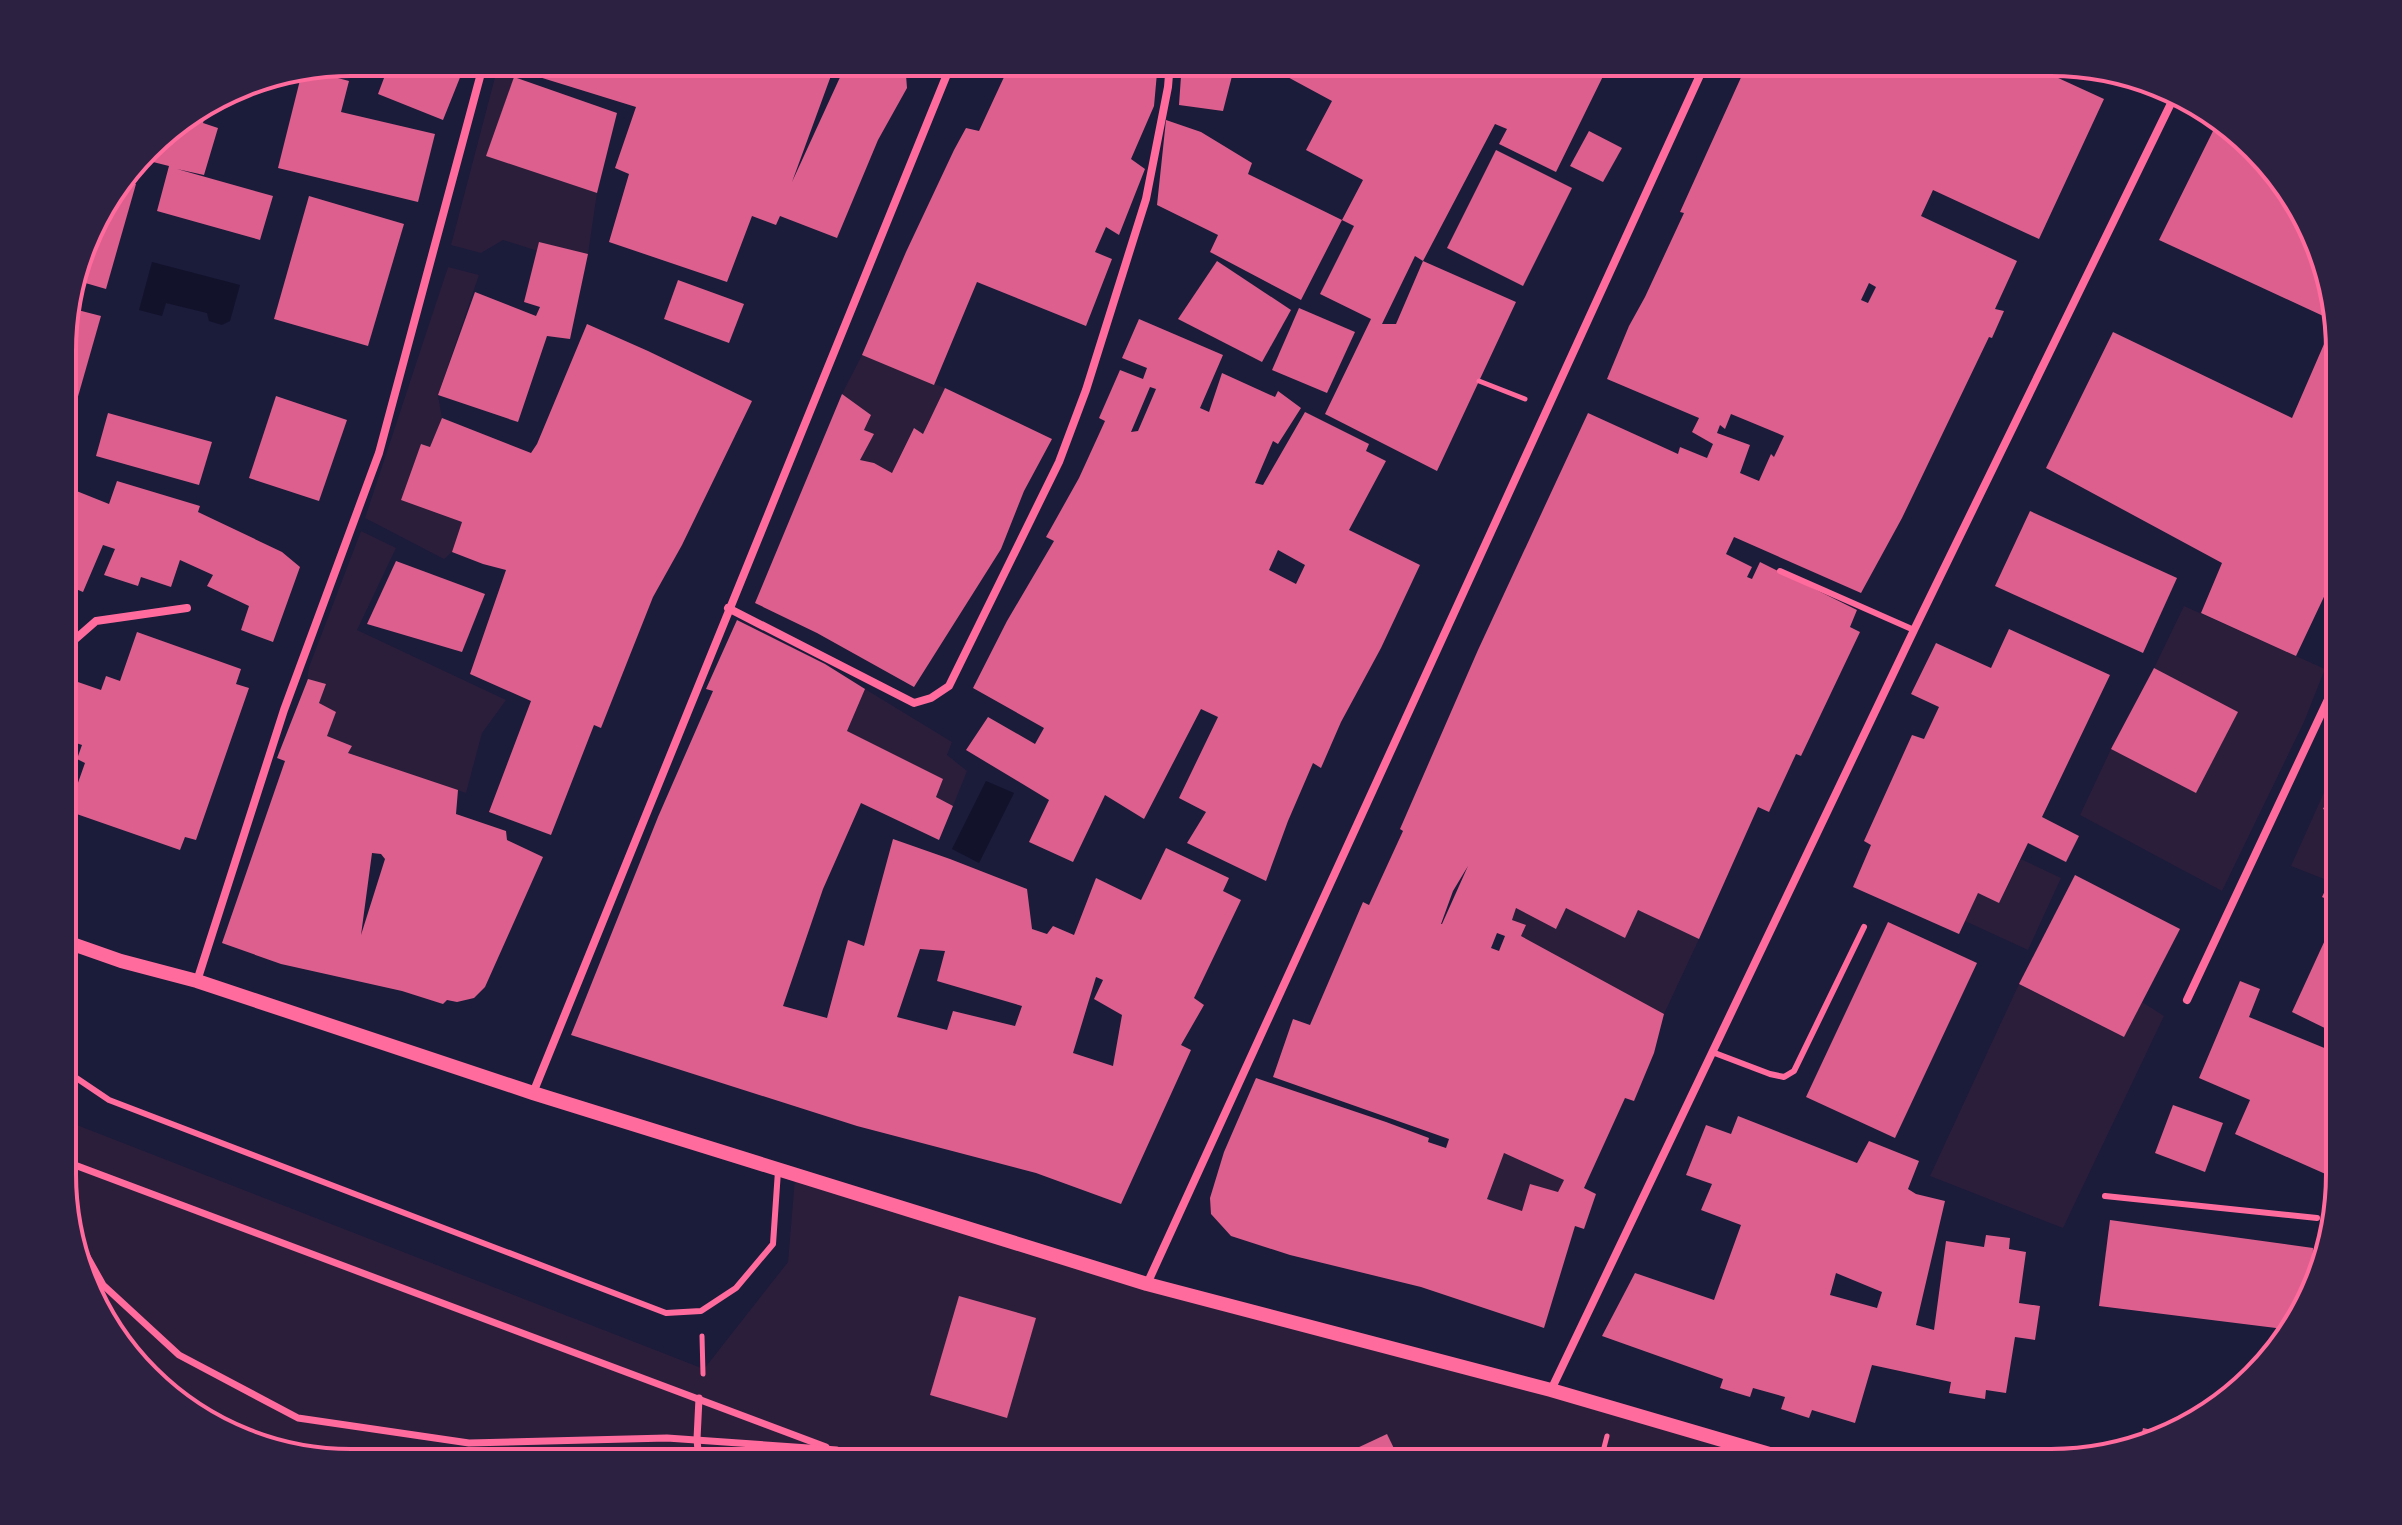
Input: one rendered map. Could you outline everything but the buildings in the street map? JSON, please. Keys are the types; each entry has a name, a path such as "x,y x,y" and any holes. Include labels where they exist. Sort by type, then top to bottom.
{"street":[{"path":"1147,1284 1700,76"},
{"path":"197,981 284,710 379,453 480,77"},
{"path":"533,1093 946,77"},
{"path":"728,608 914,703 931,698 949,686 1059,462 1086,390 1146,199 1169,77"},
{"path":"1551,1390 1914,630 2171,103"},
{"path":"76,638 96,621 187,608"},
{"path":"2187,1000 2325,706"},
{"path":"76,947 197,981 533,1093 1147,1284 1551,1390 1750,1448"},
{"path":"76,1165 834,1449"},
{"path":"92,1265 103,1285 179,1355 298,1418 469,1443 667,1438 821,1449"},
{"path":"698,1449 699,1398"}],"lane":[{"path":"1780,571 1914,630"},
{"path":"1712,1052 1770,1074 1784,1077 1794,1071 1864,927"},
{"path":"76,1078 109,1100 666,1313 701,1311 736,1288 773,1244 778,1168"},
{"path":"2105,1196 2317,1218"}],"path":[{"path":"1479,381 1549,408"},
{"path":"699,1398 704,1369 701,1311"}],"shaded area":[{"path":"495,77 514,77 487,156 597,193 588,254 539,243 538,251 503,240 481,253 451,245"},
{"path":"152,262 240,285 230,321 222,325 209,321 207,313 166,303 162,316 139,310"},
{"path":"448,267 479,275 438,395 442,418 430,447 421,444 401,500 462,522 452,552 444,559 365,518"},
{"path":"862,355 945,388 923,434 913,429 892,473 874,463 860,460 873,435 864,430 871,415 842,394"},
{"path":"361,531 396,548 357,630 506,700 482,733 466,793 348,753 352,746 327,736 319,703 326,685 307,681 309,667"},
{"path":"2184,606 2325,669 2304,722 2222,891 2080,815 2111,749 2196,792 2237,712 2154,668"},
{"path":"865,689 952,742 947,755 967,771 953,806 936,797 943,779 847,731"},
{"path":"986,781 1014,793 979,863 952,849"},
{"path":"2325,790 2325,879 2291,866"},
{"path":"2021,859 2061,878 2028,950 1965,921 1978,893 1999,903"},
{"path":"1516,908 1556,929 1566,908 1625,938 1638,910 1699,939 1664,1014 1521,936 1526,925 1512,920"},
{"path":"2019,984 2123,1037 2142,1002 2164,1016 2063,1228 1930,1176"},
{"path":"76,1125 704,1369 788,1262 795,1178 1748,1448 315,1447 280,1440 246,1428 198,1403 156,1369 122,1327 104,1296 81,1228"},
{"path":"1504,1153 1564,1180 1558,1192 1530,1184 1522,1211 1487,1199"}]}
